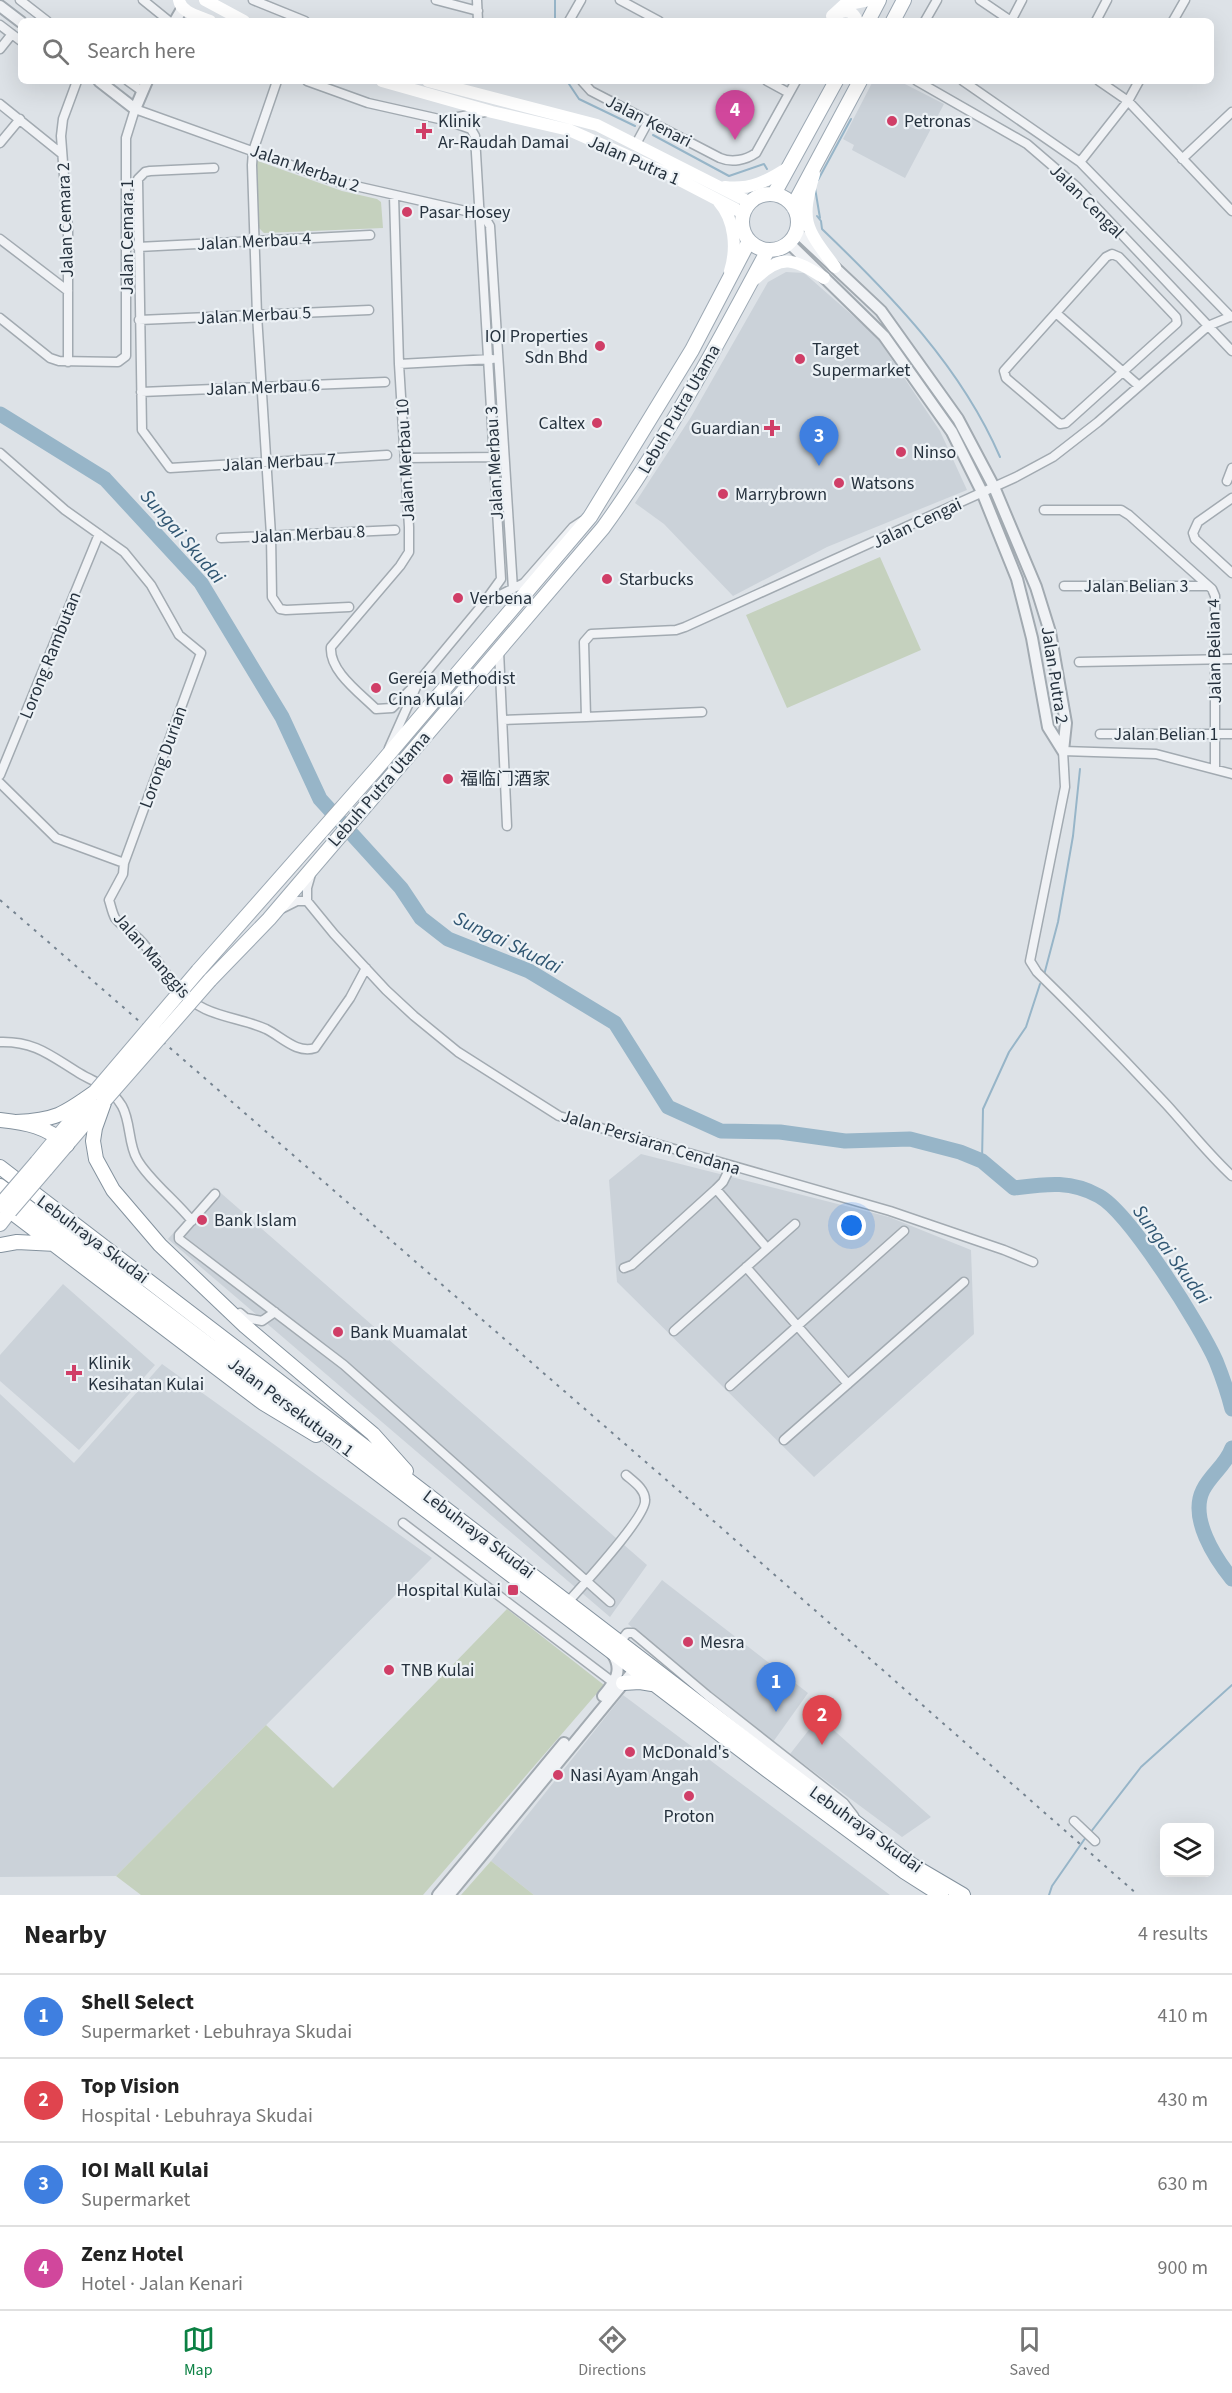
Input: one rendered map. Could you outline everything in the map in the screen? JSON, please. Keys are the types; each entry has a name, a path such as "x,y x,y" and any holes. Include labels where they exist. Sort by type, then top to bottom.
{"main road":[{"path":"184,7 197,9 203,0 238,18"},
{"path":"832,18 844,5 869,0"},
{"path":"870,18 879,0"},
{"path":"894,18 904,0"},
{"path":"184,7 204,18"},
{"path":"833,18 846,10 856,18"},
{"name":"Jalan Putra 1","path":"393,84 492,112 569,130 717,192"},
{"name":"Jalan Putra 1","path":"440,84 597,125 636,144 746,208"},
{"path":"774,194 834,84"},
{"path":"793,206 858,84"},
{"path":"817,164 808,194 807,224 812,236 835,267"},
{"path":"723,289 734,256 729,219 717,192 759,184 789,167"},
{"path":"765,194 774,194 782,196 793,206 798,218 793,238 780,249 761,249 749,241 742,228 746,208 765,194"},
{"name":"Lebuh Putra Utama","path":"0,1224 4,1207 100,1096 269,919 318,860 383,768 590,517 690,354 749,241"},
{"name":"Lebuh Putra Utama","path":"100,1096 198,971 383,768 499,651 603,528 634,485 694,387 768,250"},
{"path":"750,283 775,263 784,261 803,264 824,278"},
{"path":"16,1122 44,1120 100,1096"},
{"path":"100,1096 93,1141 96,1159 114,1190 160,1245 245,1326 373,1434 430,1497"},
{"path":"0,1120 36,1125 62,1140"},
{"name":"Lebuhraya Skudai","path":"0,1167 606,1631 615,1646 635,1669 886,1858 941,1895"},
{"name":"Jalan Persekutuan 1","path":"0,1186 381,1475"},
{"path":"4,1207 56,1244 263,1403 381,1475"},
{"path":"0,1245 17,1242 56,1244"},
{"name":"Lebuhraya Skudai","path":"381,1475 912,1865 963,1895"},
{"path":"619,1683 640,1682 657,1686"}],"street":[{"path":"20,0 43,18"},
{"path":"143,0 165,18"},
{"path":"435,0 478,11"},
{"path":"477,0 478,18"},
{"path":"571,18 581,0"},
{"path":"620,0 653,18"},
{"path":"927,18 937,0"},
{"path":"980,0 1007,18"},
{"path":"1013,18 1022,0"},
{"path":"1098,18 1107,0"},
{"path":"1175,18 1185,0"},
{"path":"257,2 297,18"},
{"path":"0,6 18,20"},
{"path":"0,25 18,39"},
{"path":"0,49 12,34"},
{"name":"Jalan Cemara 2","path":"68,362 68,229 61,136 63,119 75,84"},
{"path":"103,84 135,109 144,86"},
{"path":"276,84 253,151 257,315 271,535 272,597 275,604 286,610 349,607"},
{"path":"315,84 368,103 448,121 458,117 492,112"},
{"name":"Jalan Kenari","path":"585,84 591,91 720,158 735,160 756,153 794,84"},
{"path":"772,84 789,93"},
{"name":"Jalan Cengal","path":"922,84 1027,144 1077,187 1232,351"},
{"path":"967,84 1080,162 1232,316"},
{"path":"1103,84 1128,101 1232,210"},
{"path":"1080,162 1128,101 1137,84"},
{"path":"0,104 62,154"},
{"name":"Jalan Merbau 2","path":"135,109 339,182 479,214"},
{"name":"Jalan Cemara 1","path":"68,362 118,362 124,359 127,353 126,138 135,109"},
{"path":"1182,159 1232,112"},
{"path":"0,143 20,118"},
{"path":"636,144 649,120"},
{"name":"Jalan Merbau 3","path":"354,687 376,710 392,708 419,681 501,579 474,132 467,127 448,121"},
{"path":"141,392 138,183 141,175 150,171 214,168"},
{"name":"Jalan Merbau 10","path":"354,687 335,666 331,647 400,566 409,552 406,458 399,364 394,196"},
{"path":"479,214 490,226 513,589"},
{"name":"Jalan Merbau 4","path":"138,247 370,235"},
{"path":"0,238 68,291"},
{"name":"Jalan Putra 2","path":"793,238 835,267 881,311 958,419 994,487 1024,558 1048,624 1066,723 1063,751"},
{"name":"Jalan Putra 2","path":"793,238 824,278 884,336 952,432 982,492 1017,579 1032,638 1048,727 1063,751"},
{"path":"1112,254 1119,257 1176,316 1178,321 1123,372 1062,425 1006,378 1004,373 1106,257 1112,254"},
{"name":"Jalan Merbau 5","path":"139,320 369,310"},
{"path":"1056,313 1139,386"},
{"name":"Jalan Cengai","path":"586,717 584,642 591,634 676,630 685,627 1006,482 1053,457 1208,326 1232,316"},
{"path":"0,318 50,358 68,362"},
{"path":"399,364 499,359"},
{"name":"Jalan Merbau 6","path":"141,392 385,382"},
{"name":"Jalan Merbau 7","path":"141,392 143,434 170,468 387,455"},
{"path":"0,453 65,510 99,534"},
{"path":"406,458 505,456"},
{"path":"1227,480 1232,468"},
{"path":"1232,498 1198,522 1193,533 1195,539 1232,573"},
{"name":"Jalan Belian 4","path":"1044,510 1121,510 1130,515 1208,586 1215,596 1215,768"},
{"path":"483,604 524,584 573,526 590,517"},
{"name":"Jalan Merbau 8","path":"221,538 394,530"},
{"name":"Lorong Durian","path":"99,534 124,552 151,585 179,635 199,650 201,657 124,863"},
{"name":"Lorong Rambutan","path":"0,775 99,534"},
{"name":"Jalan Belian 3","path":"1064,586 1208,586"},
{"path":"499,651 507,826"},
{"path":"1079,662 1232,659"},
{"path":"383,768 419,681"},
{"path":"503,720 702,712"},
{"name":"Jalan Belian 1","path":"1100,734 1232,734"},
{"path":"1232,774 1155,754 1063,751 1065,787 1030,961 1037,972 1110,1044 1178,1117 1215,1161 1232,1176"},
{"path":"0,783 56,838 124,863"},
{"path":"269,919 288,904 308,901 310,878 318,860"},
{"name":"Jalan Manggis","path":"124,863 123,874 109,900 116,920 138,938 156,958 176,987 204,1009 257,1025 308,1051 315,1048 350,998 366,968"},
{"name":"Jalan Persiaran Cendana","path":"308,901 366,968 414,1016 458,1052 559,1116 890,1212 1033,1262"},
{"path":"0,1042 14,1041 52,1054 82,1075 109,1089 124,1110 135,1157 192,1221"},
{"path":"624,1268 632,1265 716,1189 723,1182 731,1166"},
{"path":"716,1189 767,1248"},
{"path":"215,1194 179,1235 179,1239 344,1365 610,1602"},
{"path":"674,1331 795,1224"},
{"path":"729,1386 904,1231"},
{"path":"746,1268 848,1384"},
{"path":"186,1269 246,1318 262,1321 275,1312"},
{"path":"784,1440 964,1282"},
{"path":"568,1602 636,1522 646,1503 644,1492 626,1475"},
{"path":"403,1523 619,1683"},
{"path":"438,1895 619,1683 635,1669 633,1658 606,1631"},
{"path":"449,1895 619,1683 615,1646 627,1633 633,1633 844,1803 864,1828"},
{"path":"1074,1821 1095,1841"}],"shaded area":[{"path":"871,84 905,84 944,104 905,178 852,150 854,145 843,139"},
{"path":"786,272 804,273 876,336 940,431 967,490 827,547 733,596 664,524 635,503 691,417 768,282"},
{"path":"641,1154 889,1217 971,1250 974,1334 814,1477 617,1282 609,1180"},
{"path":"214,1187 647,1565 610,1617 168,1239"},
{"name":"Klinik Kesihatan Kulai","path":"63,1284 155,1365 79,1450 0,1381 0,1355"},
{"path":"162,1364 432,1558 116,1876 0,1877 0,1394 74,1463"},
{"path":"662,1580 808,1693 773,1742 628,1624"},
{"path":"623,1695 890,1895 534,1895 491,1861"},
{"path":"819,1717 931,1817 902,1837 790,1754"}],"green space":[{"path":"255,160 342,191 377,199 381,202 383,228 264,233 257,226"},
{"path":"880,557 921,650 787,708 746,615"},
{"path":"507,1609 604,1685 423,1895 141,1895 116,1876 266,1725 333,1788"},
{"path":"491,1861 534,1895 461,1895"}],"waterway":[{"path":"555,0 555,18"},
{"path":"569,84 579,99 635,126"},
{"path":"818,180 851,119"},
{"path":"653,135 729,176 764,164 767,169"},
{"path":"815,188 820,218"},
{"path":"817,216 821,221 822,229 874,280 923,334 966,393 1000,457"},
{"name":"Sungai Skudai","path":"0,414 105,479 201,583 282,717 320,799 401,888 421,918 448,939 529,971 615,1023 668,1107 721,1131 780,1132 845,1141 910,1139 960,1152 982,1161 1014,1188 1058,1184 1078,1187 1099,1196 1128,1224 1181,1298 1216,1361 1232,1409"},
{"path":"1044,975 1058,922 1073,836 1080,769"},
{"path":"982,1161 983,1109 1009,1052 1026,1027 1040,984"},
{"name":"Sungai Skudai","path":"1232,1448 1203,1490 1199,1513 1206,1537 1218,1560 1232,1579"},
{"path":"1090,1833 1141,1767 1232,1685"},
{"path":"1049,1895 1052,1886 1086,1837"}],"railway":[{"path":"0,900 717,1524 1138,1895"}],"place":[{"name":"Petronas","path":"892,121"},
{"name":"Klinik Ar-Raudah Damai","path":"424,131"},
{"name":"Zenz Hotel","path":"735,140"},
{"name":"Pasar Hosey","path":"407,212"},
{"name":"IOI Properties Sdn Bhd","path":"600,346"},
{"name":"Target Supermarket","path":"800,359"},
{"name":"Caltex","path":"597,423"},
{"name":"Guardian","path":"772,428"},
{"name":"Ninso","path":"901,452"},
{"name":"IOI Mall Kulai","path":"819,466"},
{"name":"Watsons","path":"839,483"},
{"name":"Marrybrown","path":"723,494"},
{"name":"Starbucks","path":"607,579"},
{"name":"Verbena","path":"458,598"},
{"name":"Gereja Methodist Cina Kulai","path":"376,688"},
{"name":"福临门酒家","path":"448,779"},
{"name":"Bank Islam","path":"202,1220"},
{"name":"Bank Muamalat","path":"338,1332"},
{"name":"Klinik Kesihatan Kulai","path":"74,1373"},
{"name":"Hospital Kulai","path":"513,1590"},
{"name":"Mesra","path":"688,1642"},
{"name":"TNB Kulai","path":"389,1670"},
{"name":"Shell Select","path":"776,1712"},
{"name":"Top Vision","path":"822,1745"},
{"name":"McDonald's","path":"630,1752"},
{"name":"Nasi Ayam Angah","path":"558,1775"},
{"name":"Proton","path":"689,1796"}]}
